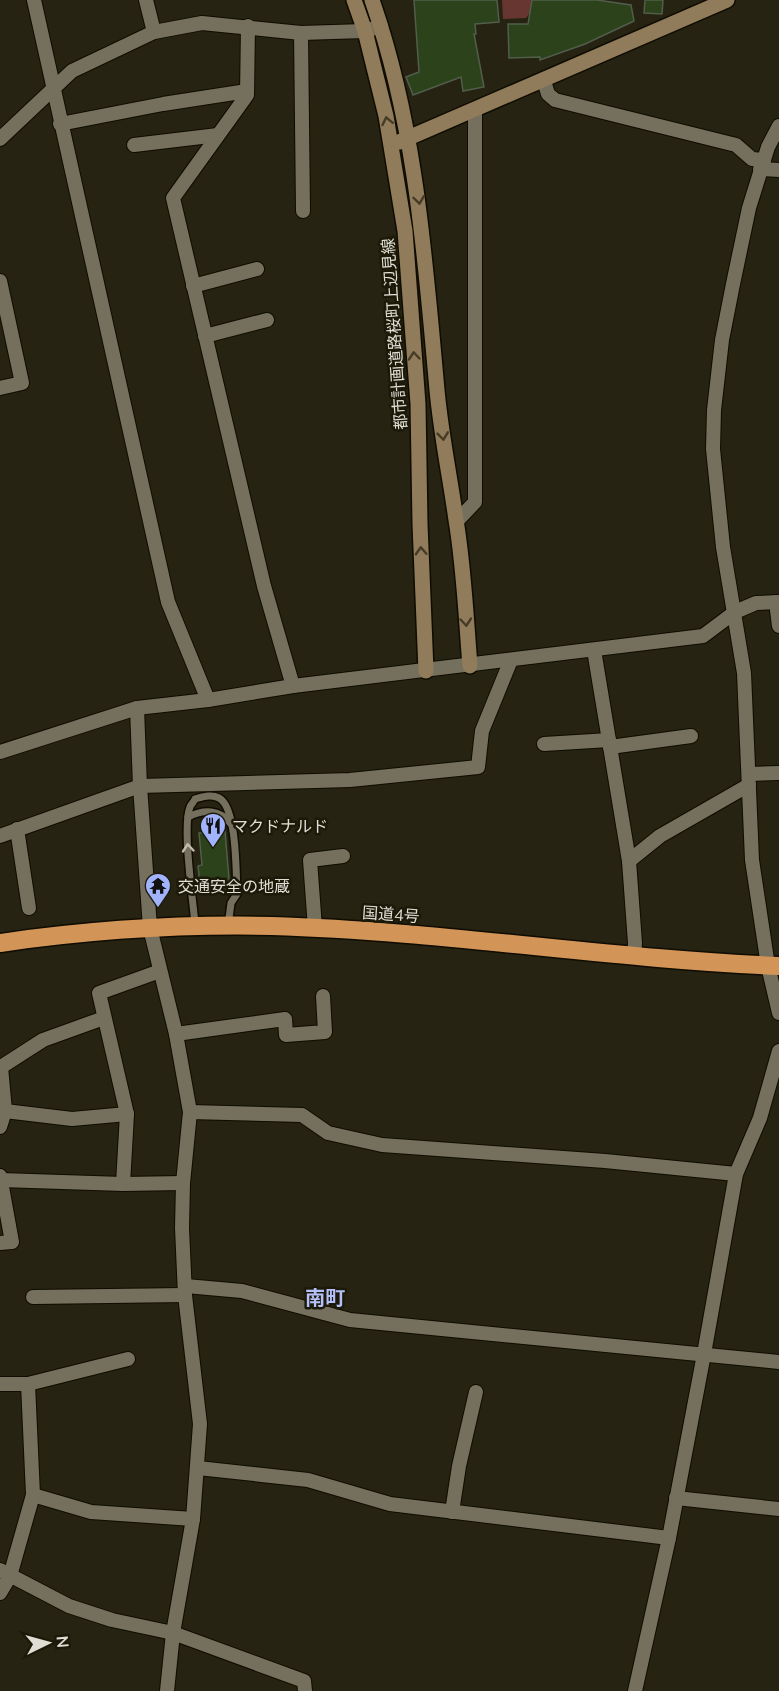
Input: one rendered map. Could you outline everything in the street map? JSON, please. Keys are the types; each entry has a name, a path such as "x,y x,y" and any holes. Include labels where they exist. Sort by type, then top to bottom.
{"highway":[{"name":"国道4号","path":"0,943 150,928 228,926 315,928 774,966"}],"street":[{"path":"34,0 168,602 208,700"},
{"path":"146,0 154,32"},
{"name":"都市計画道路桜町上辺見線","path":"354,0 365,31 392,145 405,231 418,404 426,670"},
{"path":"372,0 381,26 409,138 422,219 446,460 457,522 470,666"},
{"path":"392,145 727,0"},
{"path":"0,139 72,71 154,32 202,22 301,33 365,31 381,26"},
{"path":"248,26 247,95 173,198 264,586 293,686"},
{"path":"301,33 303,211"},
{"path":"544,81 548,94 555,100 736,145 762,165 779,170"},
{"path":"60,124 247,91"},
{"path":"457,522 475,502 475,111"},
{"path":"779,126 762,165 749,208 733,284 722,340 714,410 713,449 722,536 744,673 752,860 774,966 779,1013"},
{"path":"134,145 218,135"},
{"path":"193,286 257,269"},
{"path":"0,281 22,383 0,388"},
{"path":"205,336 267,320"},
{"path":"0,752 137,708 208,700 293,686 703,636 735,612 756,603 777,602 779,626"},
{"path":"594,650 629,861 634,955"},
{"path":"0,836 140,786 350,780 478,767 482,730 511,660"},
{"path":"137,708 150,928 176,1034 190,1112 183,1183 182,1228 200,1424 193,1519 173,1634 167,1691"},
{"path":"544,744 610,743 691,736"},
{"path":"629,861 660,836 749,779 779,773"},
{"path":"17,830 29,908"},
{"path":"315,928 310,860 343,856"},
{"path":"123,1184 127,1114 99,993 160,971"},
{"path":"176,1034 285,1019 286,1035 325,1032 323,996"},
{"path":"0,1127 3,1111 1,1067 43,1040 104,1018"},
{"path":"635,1691 669,1538 736,1174 760,1118 779,1051"},
{"path":"3,1111 72,1119 127,1114"},
{"path":"190,1112 302,1115 328,1133 382,1145 604,1161 736,1174"},
{"path":"0,1243 12,1242 1,1178 123,1184 183,1183"},
{"path":"33,1297 186,1290 243,1291 350,1320 779,1362"},
{"path":"0,1384 28,1384 128,1359"},
{"path":"0,1593 33,1495 28,1384"},
{"path":"452,1512 459,1466 476,1392"},
{"path":"198,1468 308,1480 390,1504 669,1538"},
{"path":"33,1495 91,1512 193,1519"},
{"path":"676,1498 779,1509"},
{"path":"5,1573 69,1606 112,1620 173,1634 304,1681 304,1691"}],"lane":[{"path":"195,927 187,833 188,817 195,799 210,796 220,799 226,806 232,825 237,894 231,903 228,926"},
{"path":"188,817 203,812 217,812 225,816 232,825"}],"shaded area":[{"path":"502,0 539,0 526,18 503,19"}],"building":[{"path":"414,0 497,0 499,22 475,24 476,34 474,34 484,87 463,91 461,77 413,95 406,77 419,72"},
{"path":"532,0 597,0 631,5 634,21 585,44 540,60 540,57 509,58 508,24 528,24"},
{"path":"645,0 663,0 662,14 644,13"},
{"name":"マクドナルド","path":"225,831 230,891 201,893 198,866 202,865 199,833"}],"place":[{"name":"マクドナルド","path":"213,849"},
{"name":"交通安全の地蔵","path":"158,909"}],"district":[{"name":"南町","path":"325,1297"}]}
